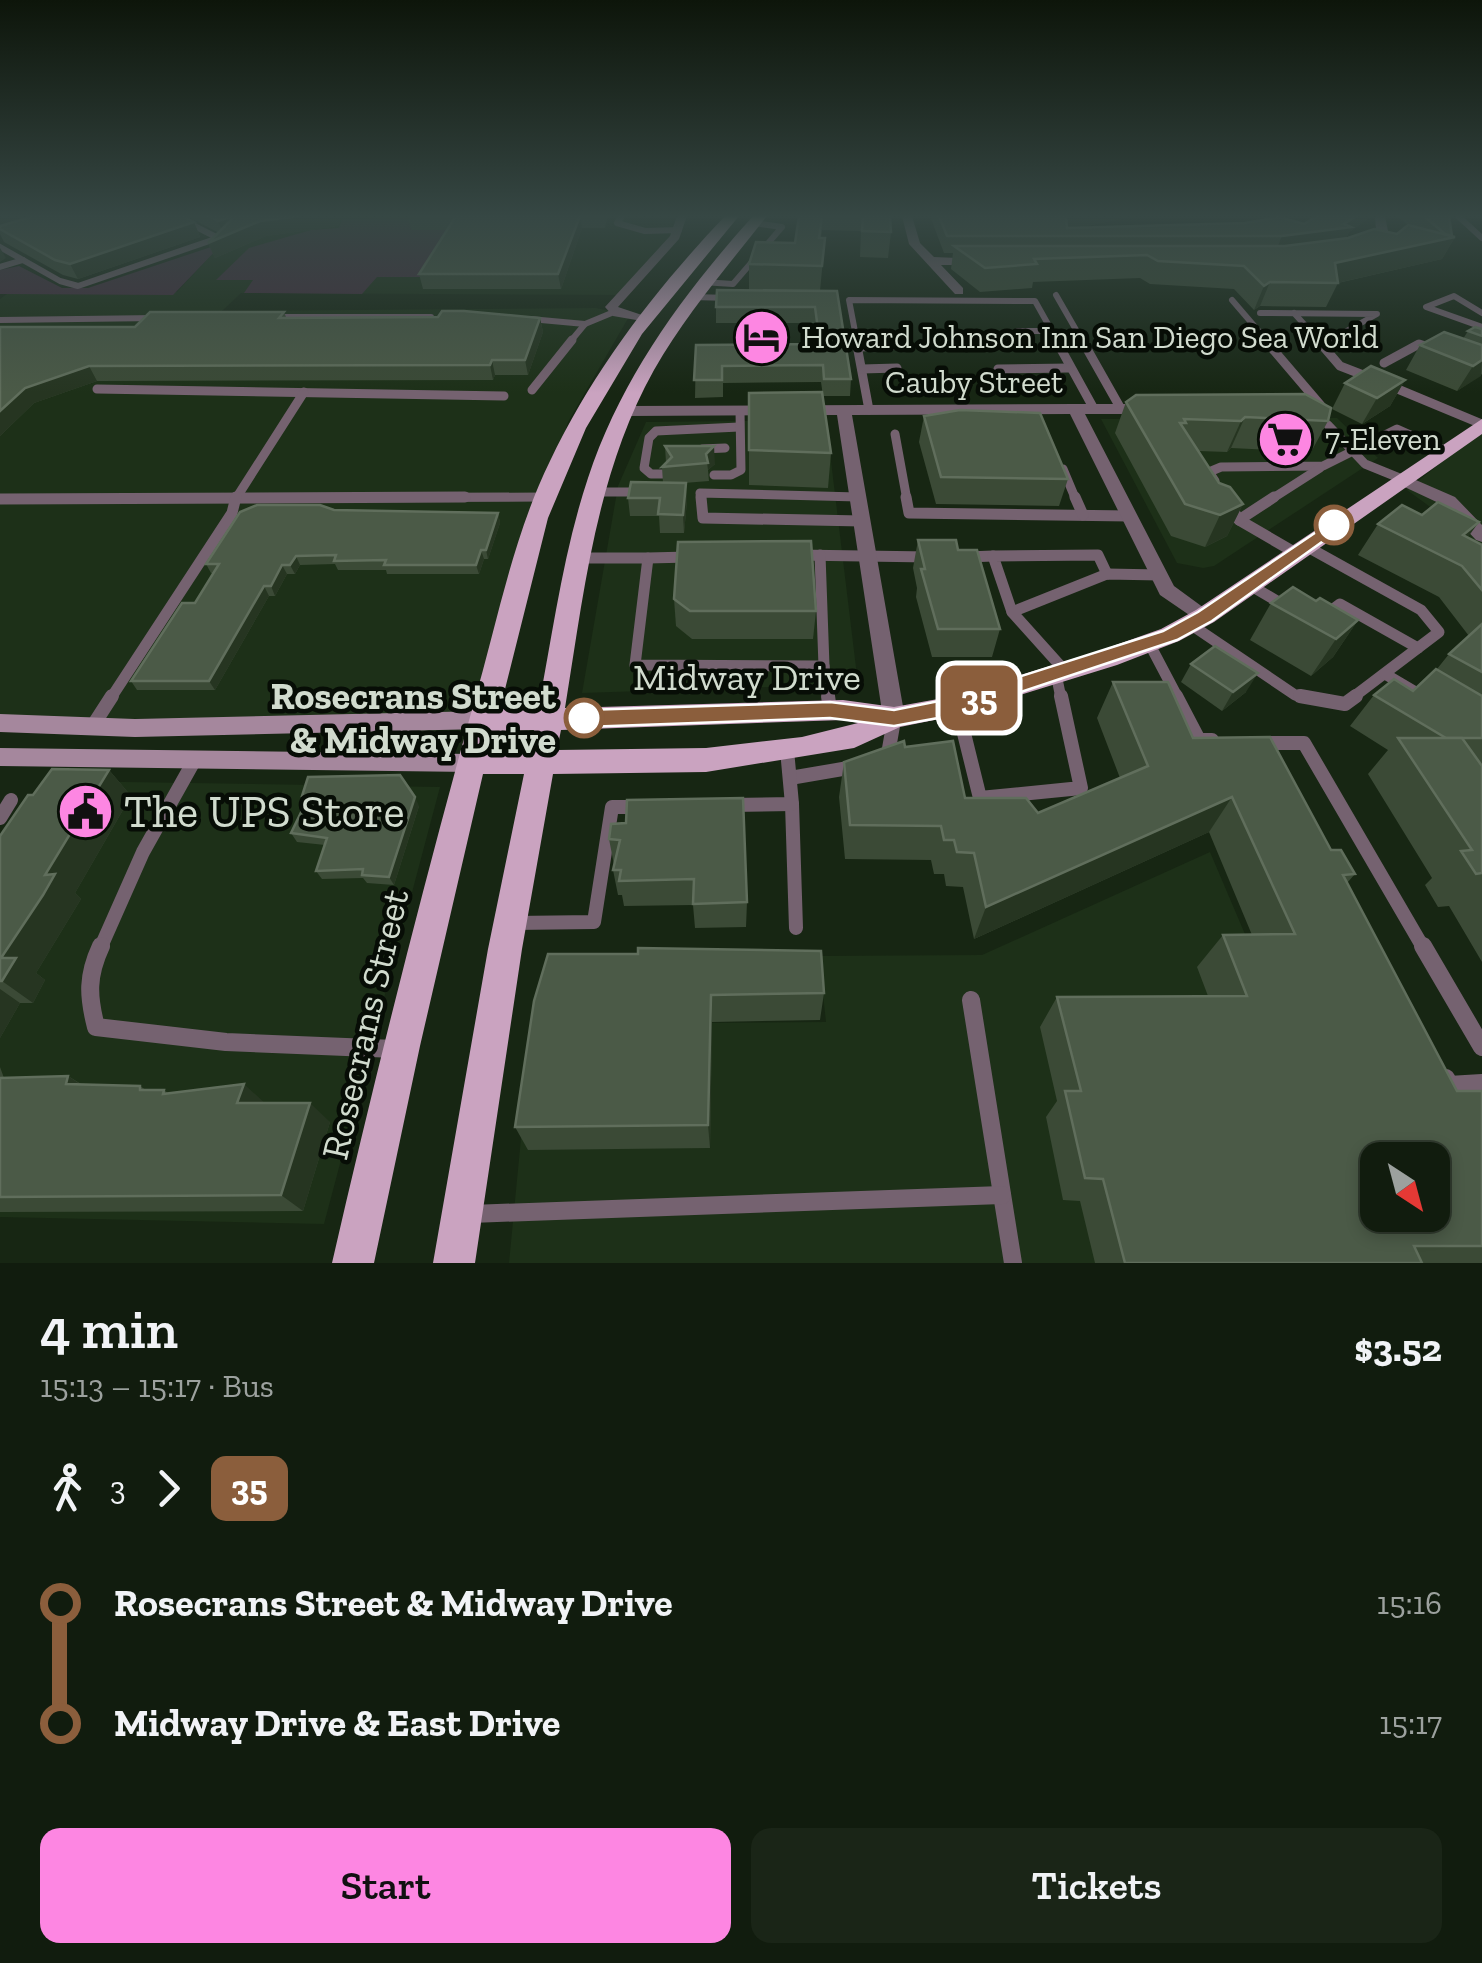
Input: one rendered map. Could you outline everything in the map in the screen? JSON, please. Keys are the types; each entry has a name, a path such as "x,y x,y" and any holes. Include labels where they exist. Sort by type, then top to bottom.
{"main road":[{"name":"Rosecrans Street","path":"352,1263 517,579 544,497 592,399 642,317 679,275"},
{"path":"454,1263 510,923 578,558 595,492 626,410 657,351 709,275"},
{"name":"Midway Drive","path":"0,757 540,764 706,760 788,764 894,718 957,705 1060,673 1148,643 1197,620 1482,424"},
{"name":"Midway Drive","path":"0,723 92,727 696,718 830,710 894,718"}],"street":[{"path":"639,275 612,305 614,312 642,317"},
{"path":"940,275 959,291"},
{"path":"1304,408 1325,417"},
{"path":"1085,409 1130,516 1167,590 1197,620"},
{"name":"Cauby Street","path":"626,410 740,419 844,410 1176,409"},
{"path":"844,410 894,718"},
{"path":"1402,479 1449,502 1482,536"}],"lane":[{"path":"51,275 78,286 110,275"},
{"path":"696,290 733,284 741,275"},
{"path":"696,290 746,298"},
{"path":"1056,295 1121,409"},
{"path":"1482,312 1454,296 1426,307 1482,327"},
{"path":"870,410 850,300 1035,301 1085,409"},
{"path":"1232,300 1352,454 1365,464 1402,479"},
{"path":"513,318 585,324 614,312"},
{"path":"1260,313 1377,314 1322,345"},
{"path":"1294,313 1340,366 1482,424"},
{"path":"272,317 443,317"},
{"path":"0,320 174,318"},
{"path":"532,390 585,324"},
{"path":"1018,332 1050,332"},
{"path":"1384,363 1436,335"},
{"path":"1419,344 1435,350"},
{"path":"858,347 892,346"},
{"path":"862,369 898,368"},
{"path":"998,369 1069,368"},
{"path":"97,388 504,396"},
{"path":"92,727 223,528 235,499 304,392"},
{"path":"665,474 651,474 644,468 651,434 662,428 740,419 740,470 731,475 714,475"},
{"path":"1239,520 1340,456 1352,454 1397,429 1444,450"},
{"path":"896,434 909,513 1130,516"},
{"path":"686,449 724,448"},
{"path":"648,450 667,449"},
{"path":"1058,459 1083,515"},
{"path":"1197,620 1295,695 1345,704 1439,632 1421,610 1239,520 1209,472 1221,467 1323,466"},
{"path":"595,492 652,492"},
{"path":"684,492 858,496"},
{"path":"700,493 702,518 862,521"},
{"path":"0,499 544,497"},
{"path":"820,554 824,666 830,710"},
{"path":"782,555 936,557"},
{"path":"954,557 1098,555 1108,574"},
{"path":"957,705 980,798 1081,788 1060,673 1012,612 993,556"},
{"path":"578,558 706,557"},
{"path":"648,558 636,665 824,666"},
{"path":"1012,612 1108,574 1160,575"},
{"path":"1248,584 1301,616"},
{"path":"1314,624 1340,604 1418,648"},
{"path":"1148,643 1199,740 1233,742"},
{"path":"1385,674 1434,702"},
{"path":"1276,761 1258,743 1304,743 1482,1047"},
{"path":"194,761 143,852 91,968 88,995 96,1027 226,1042 402,1049"},
{"path":"788,764 796,928"},
{"path":"0,818 12,800"},
{"path":"712,806 792,804"},
{"path":"510,923 594,922 612,807 652,806"},
{"path":"971,1000 1013,1263"},
{"path":"1440,1068 1449,1084 1482,1082"},
{"path":"462,1214 1002,1195"}],"shaded area":[{"path":"0,275 36,275 62,288 88,288 127,275 192,275 173,295 0,294"},
{"path":"193,275 640,275 621,295 241,293 222,311 596,308 630,315 568,422 475,716 0,720 0,299 14,289 177,292"},
{"path":"221,275 432,275 377,277 362,294 244,293 253,280 216,280"},
{"path":"1337,418 1378,458 1214,566 1203,568 1177,563 1101,419"},
{"path":"826,420 858,684 582,693 618,486 646,422"},
{"path":"1482,430 1482,561 1444,517 1407,490"},
{"path":"61,781 440,787 324,1224 0,1217 0,883"},
{"path":"1210,852 1259,967 1482,1111 1482,1263 509,1263 532,1024 826,1022 819,956 982,955"}],"building":[{"path":"1253,275 1337,275 1338,283 1270,282 1264,286"},
{"path":"717,290 837,291 851,379 824,379 823,365 722,366 722,380 694,380 696,345 820,344 815,307 716,307"},
{"path":"442,311 540,318 525,360 492,360 490,365 89,366 25,388 0,411 0,327 135,327 150,312 284,312 279,318 438,317"},
{"path":"1482,329 1482,336 1468,331"},
{"path":"1444,332 1482,345 1482,360 1473,366 1420,345"},
{"path":"1371,366 1405,380 1377,398 1345,383"},
{"path":"822,392 831,453 749,450 749,393"},
{"path":"1305,394 1331,408 1328,421 1245,417 1241,421 1184,419 1186,423 1180,423 1219,483 1230,487 1243,504 1220,515 1185,504 1126,402 1136,395"},
{"path":"960,410 1040,413 1068,479 941,477 924,416"},
{"path":"665,446 714,446 706,454 708,463 662,467 672,457"},
{"path":"631,482 686,483 683,515 658,514 660,498 628,498"},
{"path":"1438,502 1479,522 1463,535 1482,545 1482,590 1462,566 1378,524 1402,505 1422,515"},
{"path":"257,505 498,513 486,550 481,550 476,565 384,565 386,560 334,561 336,555 296,556 290,565 282,565 271,586 264,586 209,681 131,681 182,603 195,603 219,564 206,564 240,512"},
{"path":"918,540 956,540 958,550 977,550 1000,629 938,629 921,569 925,569"},
{"path":"811,541 816,611 690,611 674,599 678,542"},
{"path":"1293,587 1358,620 1336,639 1271,603"},
{"path":"1482,624 1482,672 1449,654"},
{"path":"1215,646 1258,673 1233,692 1191,664"},
{"path":"1436,669 1482,696 1482,738 1446,738 1374,695 1394,679 1413,691"},
{"path":"1113,682 1168,682 1193,738 1270,737 1331,850 1341,850 1355,874 1343,875 1457,1091 1482,1091 1482,1246 1414,1246 1422,1263 1125,1263 1103,1179 1085,1178 1065,1091 1081,1091 1057,997 1247,996 1223,935 1295,934 1232,797 986,907 974,853 957,852 954,840 944,840 941,826 850,825 844,762 904,741 905,747 953,741 965,798 1026,798 1038,813 1148,766"},
{"path":"1398,738 1462,738 1482,766 1482,873 1476,874 1461,851 1472,850"},
{"path":"52,769 109,770 45,875 55,874 43,895 1,958 16,958 0,981 0,836 28,795 33,795"},
{"path":"400,775 415,797 389,877 362,875 363,869 316,871 327,838 291,833 309,796 302,796 308,777"},
{"path":"743,798 747,902 693,904 694,879 619,881 621,870 613,870 620,840 609,839 611,824 626,823 627,800"},
{"path":"638,948 821,951 824,993 711,995 708,1125 515,1127 534,1001 548,954 638,954"},
{"path":"68,1076 66,1084 140,1086 140,1090 164,1090 163,1094 244,1084 237,1103 310,1103 281,1195 0,1197 0,1078"}],"bus line":[{"name":"35","path":"584,718 696,718 830,710 894,718 949,708 1170,636 1205,616 1334,525"}],"place":[{"name":"Howard Johnson Inn San Diego Sea World","path":"762,337"},
{"name":"7-Eleven","path":"1286,439"},
{"name":"Rosecrans Street & Midway Drive","path":"584,718"},
{"name":"The UPS Store","path":"85,811"}]}
